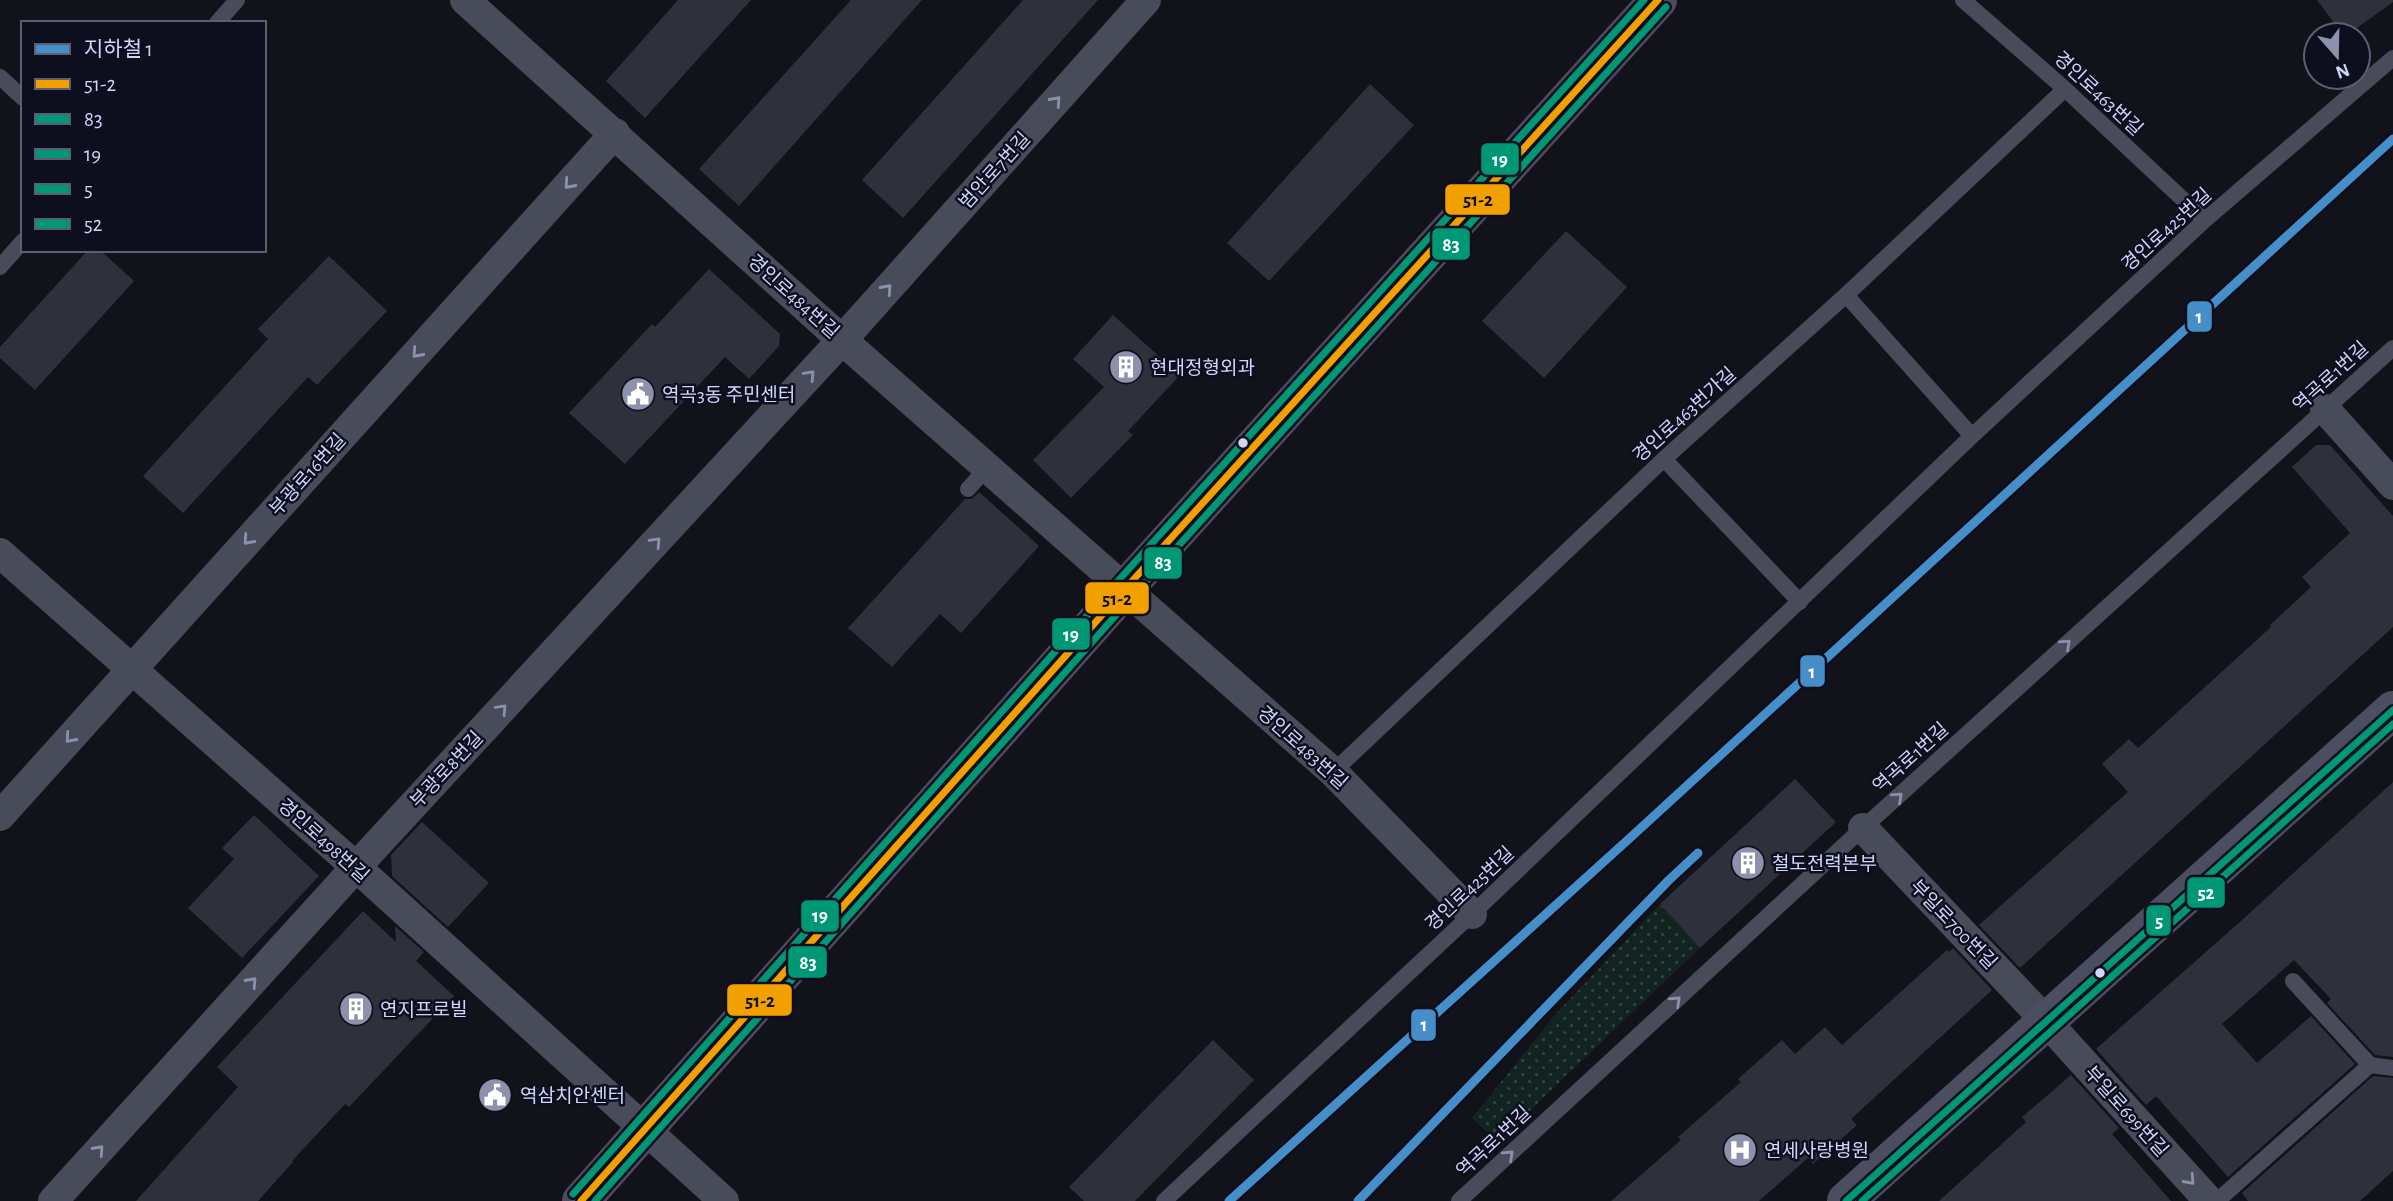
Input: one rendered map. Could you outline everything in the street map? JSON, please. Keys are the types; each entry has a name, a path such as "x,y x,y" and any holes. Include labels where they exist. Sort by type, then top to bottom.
{"main road":[{"path":"581,1201 1125,589 1658,0"}],"street":[{"name":"경인로484번길","path":"465,0 842,340 977,479 1125,589"},
{"name":"범안로7번길","path":"842,340 1146,0"},
{"name":"부광로16번길","path":"0,816 615,133"},
{"name":"부광로8번길","path":"53,1201 356,867 842,340"},
{"path":"2325,410 2393,485"},
{"name":"경인로498번길","path":"0,553 356,867 724,1201"},
{"name":"경인로483번길","path":"1125,589 1333,772 1472,914"},
{"path":"1846,1201 2393,710"},
{"name":"부일로700번길","path":"1863,828 2045,1020"},
{"name":"부일로699번길","path":"2045,1020 2209,1201"}],"lane":[{"path":"219,21 237,0"},
{"name":"경인로463번길","path":"1963,0 2065,89 2205,220"},
{"name":"경인로425번길","path":"1164,1201 1472,914 1972,436 2205,220 2393,58"},
{"path":"0,78 21,95"},
{"name":"경인로463번가길","path":"1333,772 1664,459 1846,295 2065,89"},
{"path":"0,267 21,243"},
{"path":"1846,295 1972,436"},
{"name":"역곡로1번길","path":"1459,1201 1863,828 2393,348"},
{"path":"1664,459 1800,602"},
{"path":"2293,981 2370,1065 2393,1068"},
{"path":"2217,1201 2370,1065"}],"green space":[{"path":"1660,904 1700,948 1497,1142 1472,1118 1555,1015"}],"building":[{"path":"678,0 751,0 645,118 606,81"},
{"path":"851,0 922,0 739,206 699,169"},
{"path":"1023,0 1098,0 903,218 862,180"},
{"path":"2317,0 2393,0 2367,21 2333,21"},
{"path":"1370,84 1414,125 1269,281 1227,243"},
{"path":"1566,231 1627,287 1544,378 1482,321"},
{"path":"86,252 102,252 134,281 35,390 0,358 0,347"},
{"path":"329,256 387,311 317,385 308,377 183,513 143,476 268,339 258,329"},
{"path":"709,269 780,334 779,346 749,379 725,357 625,464 569,413 652,324 655,327"},
{"path":"1113,315 1180,375 1128,431 1133,435 1071,498 1033,460 1104,387 1073,359"},
{"path":"2316,445 2330,445 2393,516 2393,627 2020,968 1979,925 2128,792 2102,764 2129,739 2138,748 2271,627 2270,625 2311,587 2302,577 2350,533 2292,467"},
{"path":"979,492 1039,546 961,633 940,614 892,667 848,628 965,499 972,499"},
{"name":"철도전력본부","path":"1795,779 1836,822 1700,948 1660,904"},
{"path":"2393,782 2393,1057 2375,1055 2327,1003 2331,999 2294,960 2222,1024 2257,1063 2311,1016 2355,1064 2228,1177 2156,1096 2146,1105 2096,1049"},
{"path":"254,815 319,876 242,958 188,908 234,859 222,848"},
{"path":"422,822 489,883 448,927 392,876 391,855"},
{"path":"363,911 396,942 395,926 424,952 416,961 454,996 349,1107 345,1104 258,1201 136,1201 238,1087 217,1067"},
{"path":"1953,948 1992,990 1851,1119 1857,1125 1813,1164 1808,1158 1759,1201 1611,1201 1681,1140 1678,1137 1741,1082 1738,1079 1782,1040 1795,1054 1825,1027 1842,1045 1947,950 1949,952"},
{"path":"1213,1040 1254,1080 1135,1201 1084,1201 1069,1187"},
{"path":"2071,1075 2119,1128 2112,1134 2171,1201 1939,1201 2026,1122 2022,1117"},
{"path":"2373,1076 2393,1078 2393,1171 2360,1201 2248,1201 2242,1193"}],"metro line":[{"name":"1","path":"1229,1201 2393,139"},
{"name":"1","path":"1358,1201 1698,853"}],"transit line":[{"name":"19","path":"573,1194 1117,582 1644,0"},
{"name":"51-2","path":"581,1201 1125,589 1658,0"},
{"name":"83","path":"595,1201 1133,596 1666,7"},
{"name":"5","path":"1846,1201 2393,710"},
{"name":"52","path":"1862,1201 2393,724"}],"place":[{"name":"현대정형외과","path":"1126,367"},
{"name":"역곡3동 주민센터","path":"638,394"},
{"name":"철도전력본부","path":"1748,863"},
{"name":"연지프로빌","path":"356,1009"},
{"name":"역삼치안센터","path":"495,1095"},
{"name":"연세사랑병원","path":"1740,1150"}]}
